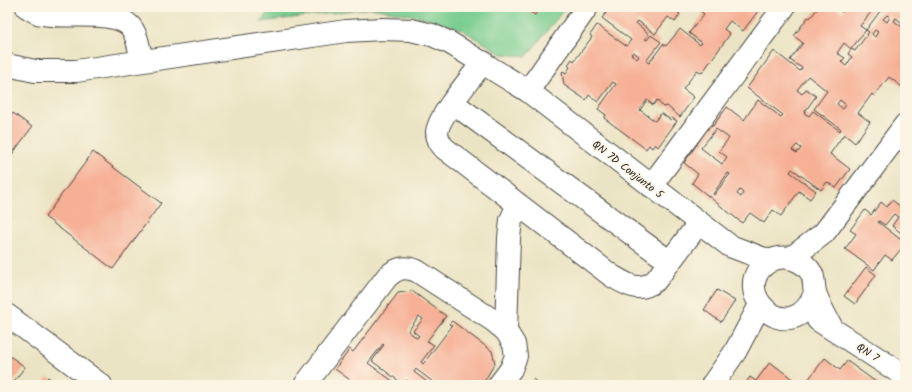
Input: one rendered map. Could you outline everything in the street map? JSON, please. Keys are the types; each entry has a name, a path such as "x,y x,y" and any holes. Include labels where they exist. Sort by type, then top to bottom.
{"street":[{"path":"27,7 39,13 103,16 120,20 130,26 137,39 142,61"},
{"path":"528,90 587,7"},
{"path":"651,186 784,7"},
{"name":"QN 7D Conjunto 5","path":"7,65 35,71 76,71 346,31 383,29 411,30 432,35 450,43 528,90 699,224 730,246 770,261"},
{"path":"483,62 441,118 437,131 438,140 444,148 518,204 625,284 637,287 648,286 656,280 699,224"},
{"path":"453,103 670,262"},
{"path":"791,258 824,233 905,125"},
{"path":"506,332 509,238 511,220 518,204"},
{"path":"735,352 782,318 803,312 811,303 813,284 824,233"},
{"name":"QN 7D Conjunto 5","path":"730,246 755,280"},
{"path":"782,318 770,314 760,306 755,294 755,280 760,269 770,261 780,258 791,258 803,264 832,328"},
{"path":"305,385 387,277 394,270 405,267 417,270 494,321 506,332 514,344 516,356 511,369 499,385"},
{"path":"712,385 735,352 760,306"},
{"name":"QN 7","path":"803,312 832,328 905,376"},
{"path":"7,315 101,385"}],"green space":[{"path":"272,7 566,7 527,56 502,54 461,29 417,16 371,8 261,22"}],"building":[{"path":"526,7 541,7 535,15 525,9"},
{"path":"611,7 649,7 655,12 657,9 654,7 686,7 684,10 681,8 678,13 680,14 675,22 668,17 655,34 638,21 636,23 649,34 645,39 647,40 651,35 661,42 646,61 649,63 663,44 666,46 680,29 700,45 702,43 689,33 704,14 695,7 761,7 743,31 730,21 724,29 730,34 702,73 697,70 683,89 694,97 680,117 667,106 663,107 657,100 653,105 647,100 640,110 655,121 661,113 671,120 672,118 677,121 658,147 655,144 652,148 649,145 646,149 604,118 606,115 598,109 616,84 613,82 598,102 589,95 586,100 564,85 562,72 563,71 566,73 570,67 568,65 572,59 574,61 592,37 590,35 597,25 626,46 631,40 602,18","holes":["633,52 639,56 637,59 631,54"]},
{"path":"819,7 835,7 842,12 845,9 842,7 875,7 860,26 866,30 881,10 882,12 886,7 905,7 905,25 896,18 894,21 905,29 905,89 889,77 874,96 872,94 858,113 870,122 855,143 844,134 830,154 850,169 836,188 827,182 821,190 792,169 790,172 816,191 810,199 799,191 781,216 773,210 764,223 750,213 742,223 692,183 698,174 684,163 710,125 713,126 727,107 744,120 758,100 781,117 783,115 747,88 774,51 800,71 802,68 790,60 803,43 794,36 808,17 810,18","holes":["887,15 890,17 887,22 883,19","866,30 869,32 855,51 851,49","875,30 878,32 875,37 872,34","844,43 851,49 848,54 852,57 846,66 841,62 845,58 837,53","808,76 827,91 814,109 841,129 840,131 813,111 809,116 804,113 816,96 806,89 802,94 797,90","840,100 846,105 843,109 837,104","716,129 729,138 719,151 727,157 722,164 701,148","797,145 801,148 797,153 792,150","728,173 730,174 714,195 713,194","740,190 743,193 741,197 737,194"]},
{"path":"876,7 883,7 881,10"},
{"path":"13,113 32,127 10,157 7,155 7,115 10,117"},
{"path":"93,152 161,203 113,269 45,217"},
{"path":"905,170 905,179 901,176"},
{"path":"892,200 905,210 905,236 892,226 898,217 894,214 885,225 879,221 878,222 900,239 901,237 905,240 905,252 901,249 892,260 885,255 874,270 845,249 856,234 850,230 865,210 871,215 881,202 887,207"},
{"path":"866,267 876,275 855,304 844,296"},
{"path":"717,290 735,301 721,322 704,310"},
{"path":"412,291 446,316 427,341 434,345 421,362 423,364 452,326 449,324 452,321 492,351 495,363 484,382 486,384 485,385 437,385 416,369 414,372 431,385 413,385 407,380 404,385 372,361 384,345 383,344 368,363 398,385 357,385 335,369 350,349 353,352 398,293","holes":["419,316 423,319 413,331 419,336 417,338 408,331"]},
{"path":"7,354 25,367 11,385 7,385"},
{"path":"825,358 840,370 847,361 880,385 804,385"},
{"path":"770,362 795,381 792,385 744,385 750,377 756,381"},
{"path":"48,377 55,382 53,385 42,385"},
{"path":"533,379 540,385 528,385"}]}
